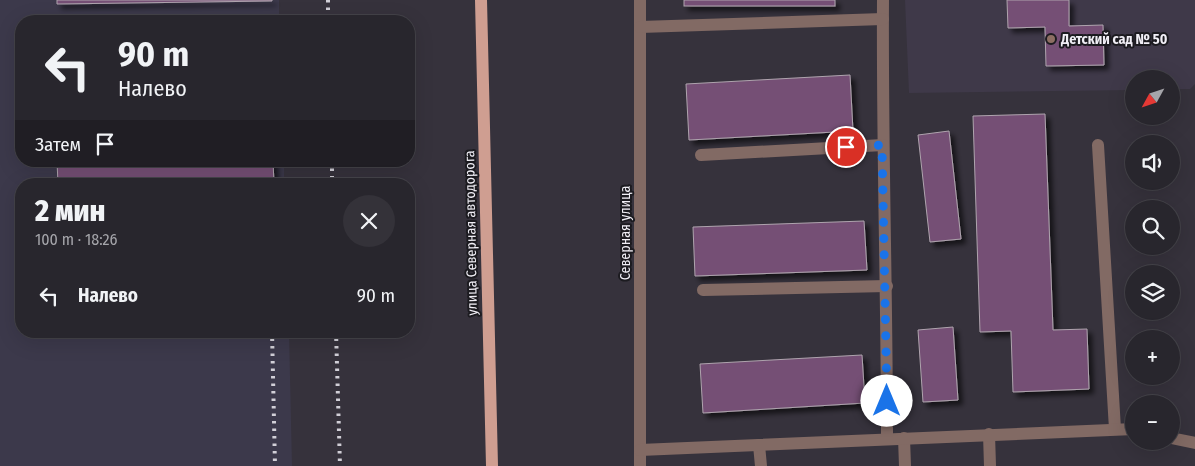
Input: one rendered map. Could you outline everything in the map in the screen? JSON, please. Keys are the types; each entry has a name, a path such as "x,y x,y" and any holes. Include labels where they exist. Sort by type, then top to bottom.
{"main road":[{"name":"улица Северная автодорога","path":"481,0 492,466"}],"street":[{"name":"Северная улица","path":"640,0 640,466"},
{"path":"883,0 882,145 887,286 887,439"},
{"path":"640,27 883,19"},
{"path":"701,155 882,145"},
{"path":"1098,145 1115,429"},
{"path":"703,290 887,286"},
{"path":"640,450 1125,429"},
{"path":"989,434 990,466"},
{"path":"904,438 905,466"},
{"path":"1180,440 1195,443"},
{"path":"759,445 761,466"}],"shaded area":[{"path":"0,0 279,0 279,15 15,15 15,167 284,167 284,178 15,178 15,338 289,338 292,466 0,466"},
{"name":"Детский сад № 50","path":"905,0 1195,0 1195,84 1190,89 1180,89 1180,70 1125,70 1125,90 909,93"}],"building":[{"path":"57,0 272,0 272,1 57,4"},
{"path":"684,0 835,0 835,6 684,6"},
{"path":"1007,0 1069,0 1069,26 1103,25 1104,65 1046,66 1045,27 1008,28"},
{"path":"850,75 853,131 689,140 686,84"},
{"path":"1045,114 1053,330 1087,329 1089,389 1013,392 1011,331 980,332 973,116"},
{"path":"949,131 961,239 930,242 918,135"},
{"path":"57,167 273,167 274,178 58,178"},
{"path":"864,221 867,270 695,276 693,227"},
{"path":"953,327 958,400 923,402 918,330"},
{"path":"862,355 865,403 703,413 700,364"}],"railway":[{"path":"328,0 328,15"},
{"path":"332,167 332,178"},
{"path":"272,338 275,466"},
{"path":"336,338 340,466"}],"place":[{"name":"Детский сад № 50","path":"1051,39"}],"route":[{"path":"846,147 882,145 887,286 887,401"}]}
